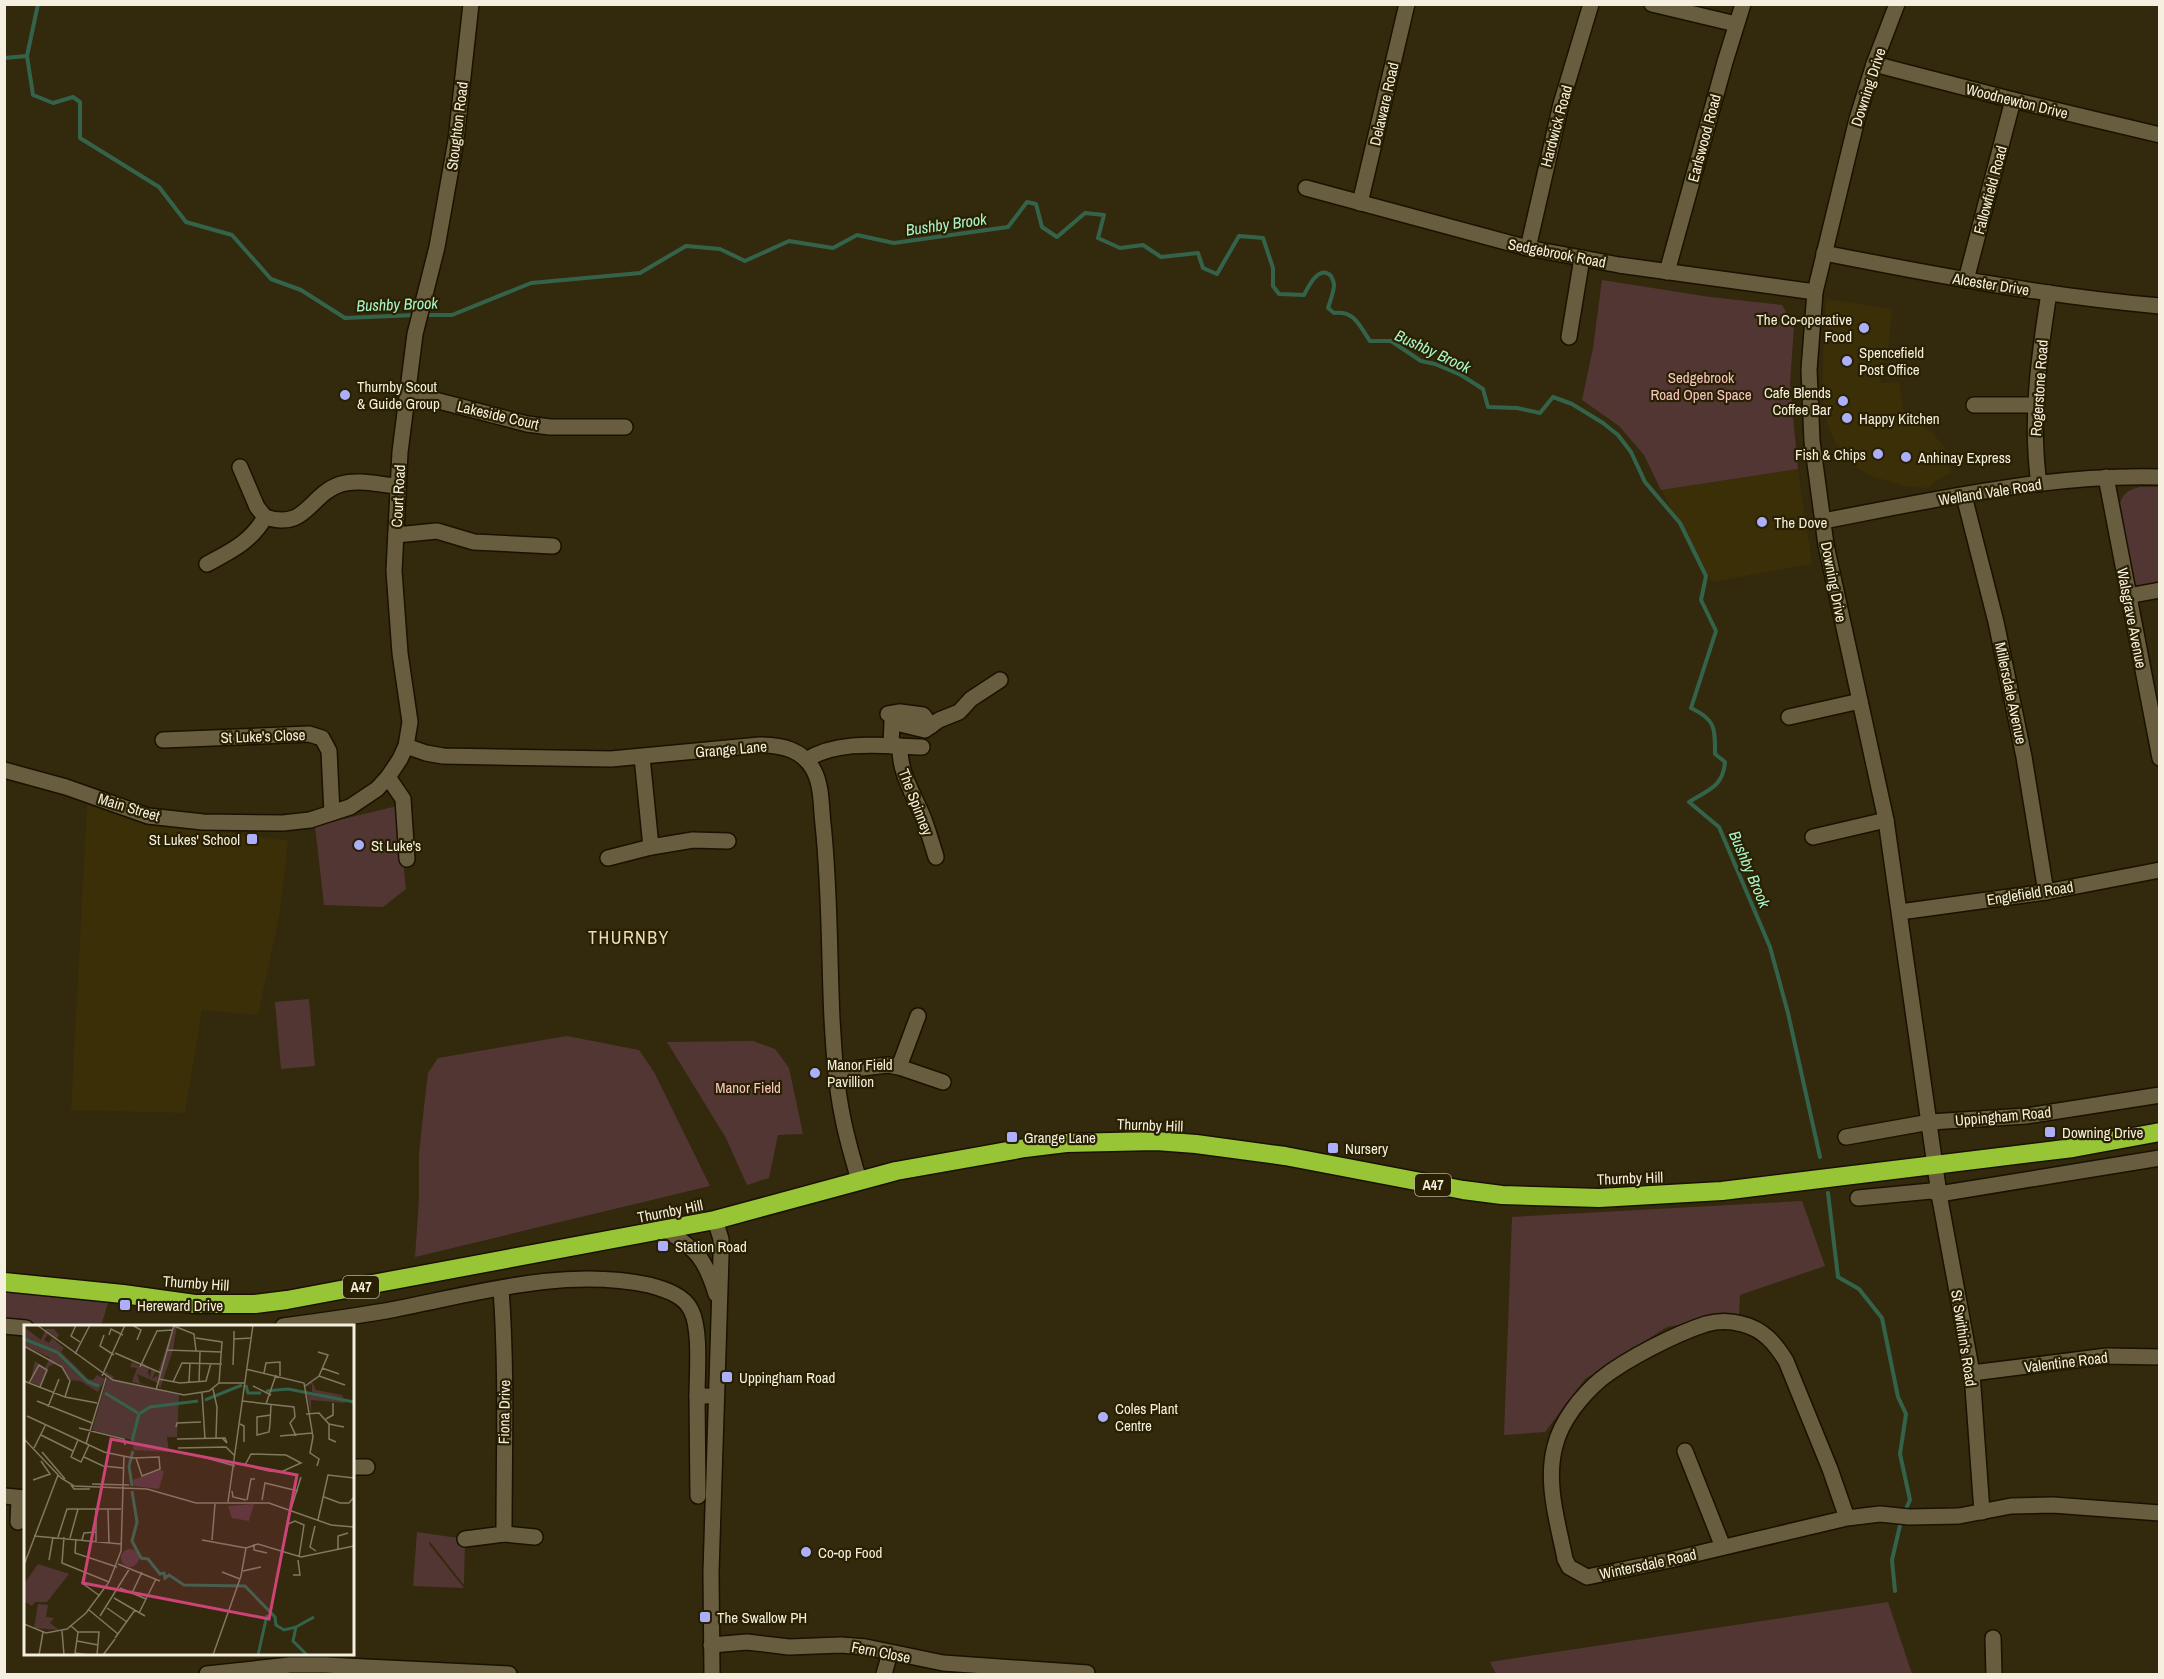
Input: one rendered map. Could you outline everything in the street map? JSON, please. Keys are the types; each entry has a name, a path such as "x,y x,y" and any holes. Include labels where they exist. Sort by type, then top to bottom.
{"highway":[{"name":"Thurnby Hill","path":"4,1282 195,1304 255,1304 309,1297 745,1214 896,1171 1066,1143 1166,1142 1234,1148 1463,1190 1502,1195 1599,1198 1722,1191 2073,1148 2160,1132"}],"street":[{"name":"Stoughton Road","path":"437,247 456,140 471,4"},
{"name":"Delaware Road","path":"1360,203 1407,4"},
{"name":"Hardwick Road","path":"1528,248 1561,104 1591,4"},
{"path":"1652,4 1736,24"},
{"name":"Earlswood Road","path":"1667,272 1743,4"},
{"name":"Downing Drive","path":"1897,4 1874,64 1842,173 1815,292 1811,323 1810,405 1812,441 1823,521 1840,618 1886,820 1936,1164"},
{"name":"Woodnewton Drive","path":"1874,64 2160,135"},
{"name":"Fallowfield Road","path":"1966,280 2013,100"},
{"name":"Sedgebrook Road","path":"1306,188 1528,248 1667,272 1815,292"},
{"name":"Court Road","path":"406,746 410,722 396,607 398,486 415,334 437,247"},
{"name":"Alcester Drive","path":"1824,253 1966,280 2049,293 2160,306"},
{"path":"1569,337 1582,258"},
{"name":"Rogerstone Road","path":"2039,484 2036,463 2036,405 2039,354 2049,293"},
{"name":"Lakeside Court","path":"408,393 527,424 550,427 625,427"},
{"path":"1974,405 2036,405"},
{"path":"240,467 257,507 265,517 277,522 303,514 341,484 398,486"},
{"name":"Welland Vale Road","path":"1823,521 2039,484 2106,477 2160,477"},
{"name":"Walsgrave Avenue","path":"2106,477 2128,596 2157,730 2160,758"},
{"name":"Millersdale Avenue","path":"1964,496 1996,622 2024,757 2046,892"},
{"path":"207,564 240,547 253,536 265,517"},
{"path":"396,535 437,531 474,542 553,546"},
{"path":"2128,596 2160,590"},
{"path":"895,746 892,722 925,730 939,720 959,712 971,699 1000,680"},
{"path":"1789,717 1860,701"},
{"path":"888,714 900,712 923,715 931,726"},
{"name":"St Luke's Close","path":"163,741 309,734 322,738 329,751 332,813"},
{"name":"Grange Lane","path":"406,746 443,756 611,759 760,745 785,747 797,752 806,760"},
{"name":"Main Street","path":"4,771 66,787 148,816 203,822 284,823 310,820 350,807 365,798 387,777 406,746"},
{"name":"The Spinney","path":"806,760 827,751 850,746 922,747"},
{"name":"The Spinney","path":"895,746 903,773 924,819 936,857"},
{"path":"642,757 651,847"},
{"path":"806,760 817,779 825,846 836,1071 843,1119 858,1180"},
{"path":"387,777 402,799 407,859"},
{"path":"1813,837 1886,820"},
{"path":"608,858 651,847 693,840 728,841"},
{"name":"Englefield Road","path":"1900,912 2046,892 2160,870"},
{"path":"898,1067 918,1016"},
{"path":"836,1071 888,1065 943,1082"},
{"name":"Uppingham Road","path":"1846,1137 1930,1122 2026,1116 2160,1095"},
{"path":"1858,1198 1931,1191 1939,1194 2160,1158"},
{"name":"St Swithin's Road","path":"1936,1164 1939,1194 1972,1373 1982,1512"},
{"path":"712,1674 720,1239 715,1220"},
{"path":"666,1230 688,1245 704,1263 719,1305"},
{"path":"291,1325 315,1322 338,1323 501,1289 565,1279 622,1280 664,1289 684,1300 692,1310 696,1334 698,1496"},
{"name":"Fiona Drive","path":"501,1289 505,1347 504,1534"},
{"path":"309,1297 315,1322"},
{"name":"Wintersdale Road","path":"1847,1518 1830,1469 1786,1361 1777,1346 1761,1331 1742,1324 1725,1322 1708,1324 1677,1336 1625,1363 1601,1379 1586,1394 1569,1414 1555,1445 1551,1465 1552,1492 1565,1559 1569,1567 1587,1577 1847,1518 1880,1514 1959,1516 2011,1506 2053,1505 2160,1513"},
{"path":"4,1326 24,1328"},
{"name":"Valentine Road","path":"1972,1373 2107,1356 2160,1357"},
{"path":"697,1396 716,1396"},
{"path":"1685,1451 1723,1547"},
{"path":"16,1497 18,1522"},
{"path":"465,1539 504,1534 535,1537"},
{"path":"1994,1638 1994,1674"},
{"name":"Fern Close","path":"711,1645 741,1642 789,1647 841,1645 943,1663 1088,1673"},
{"path":"884,1674 890,1653"},
{"path":"207,1674 290,1665 325,1665 509,1674"}],"shaded area":[{"path":"1827,299 1892,309 1888,355 1883,355 1883,374 1879,375 1881,383 1899,382 1903,410 1917,423 1932,432 1945,448 1951,473 1928,488 1904,486 1871,476 1858,468 1841,452 1832,436 1822,399 1824,318"},
{"path":"1798,469 1812,564 1712,582 1661,490"},
{"path":"87,805 146,823 288,840 280,913 258,1015 202,1010 185,1113 71,1110"}],"green space":[{"name":"Sedgebrook Road Open Space","path":"1602,280 1710,297 1782,305 1794,326 1790,384 1798,469 1661,490 1644,455 1619,426 1582,400 1593,348"},
{"path":"2140,487 2159,487 2159,585 2141,588 2133,582 2120,503 2127,492"},
{"path":"397,806 406,889 383,907 324,905 315,826"},
{"path":"309,999 315,1066 281,1069 275,1002"},
{"path":"567,1036 639,1050 654,1072 710,1186 415,1257 419,1154 424,1107 428,1073 438,1058"},
{"name":"Manor Field","path":"753,1041 775,1049 789,1068 803,1134 778,1135 769,1178 747,1185 726,1138 667,1042"},
{"path":"1802,1201 1825,1266 1740,1295 1739,1315 1667,1327 1585,1379 1545,1432 1504,1435 1512,1217"},
{"path":"5,1291 108,1303 101,1325 5,1326"},
{"path":"417,1532 465,1539 464,1585 430,1542 429,1544 464,1588 413,1586"},
{"path":"1888,1602 1912,1674 1496,1674 1490,1662"}],"waterway":[{"path":"27,56 38,4"},
{"name":"Bushby Brook","path":"4,58 27,56 33,95 53,103 73,97 80,102 80,138 159,187 186,222 232,235 271,279 301,290 345,318 416,315"},
{"name":"Bushby Brook","path":"423,315 452,315 531,283 640,273 686,246 720,249 745,261 789,241 833,248 857,235 894,243 1008,227 1027,202 1036,204 1042,227 1057,237 1085,213 1104,215 1098,238 1120,248 1143,245 1161,257 1198,253 1203,268 1217,274 1239,236 1263,238 1273,268 1273,286 1279,294 1304,295 1314,278 1327,273 1334,284 1328,308 1334,313 1347,314 1352,317 1370,341 1391,341 1421,361 1461,375 1483,389 1488,407 1517,408 1540,413 1553,397 1572,404 1618,435 1631,452 1645,482 1680,523 1706,576 1701,600 1716,631 1691,708 1710,721 1714,731 1715,754 1725,762 1718,782 1689,802 1719,827 1770,947 1788,1013 1820,1157"},
{"name":"Bushby Brook","path":"1828,1193 1838,1277 1859,1289 1882,1318 1898,1397 1906,1414 1900,1454 1910,1500 1905,1511"},
{"name":"Bushby Brook","path":"1895,1591 1892,1560 1901,1521"}],"place":[{"name":"The Co-operative Food","path":"1864,328"},
{"name":"Spencefield Post Office","path":"1847,361"},
{"name":"Thurnby Scout & Guide Group","path":"345,395"},
{"name":"Cafe Blends Coffee Bar","path":"1843,401"},
{"name":"Happy Kitchen","path":"1847,418"},
{"name":"Fish & Chips","path":"1878,454"},
{"name":"Anhinay Express","path":"1906,457"},
{"name":"The Dove","path":"1762,522"},
{"name":"St Lukes' School","path":"252,839"},
{"name":"St Luke's","path":"359,845"},
{"name":"Manor Field Pavillion","path":"815,1073"},
{"name":"Downing Drive","path":"2050,1132"},
{"name":"Grange Lane","path":"1012,1137"},
{"name":"Nursery","path":"1333,1148"},
{"name":"Station Road","path":"663,1246"},
{"name":"Hereward Drive","path":"125,1305"},
{"name":"Uppingham Road","path":"727,1377"},
{"name":"Coles Plant Centre","path":"1103,1417"},
{"name":"Co-op Food","path":"806,1552"},
{"name":"The Swallow PH","path":"705,1617"}],"district":[{"name":"THURNBY","path":"629,937"}]}
